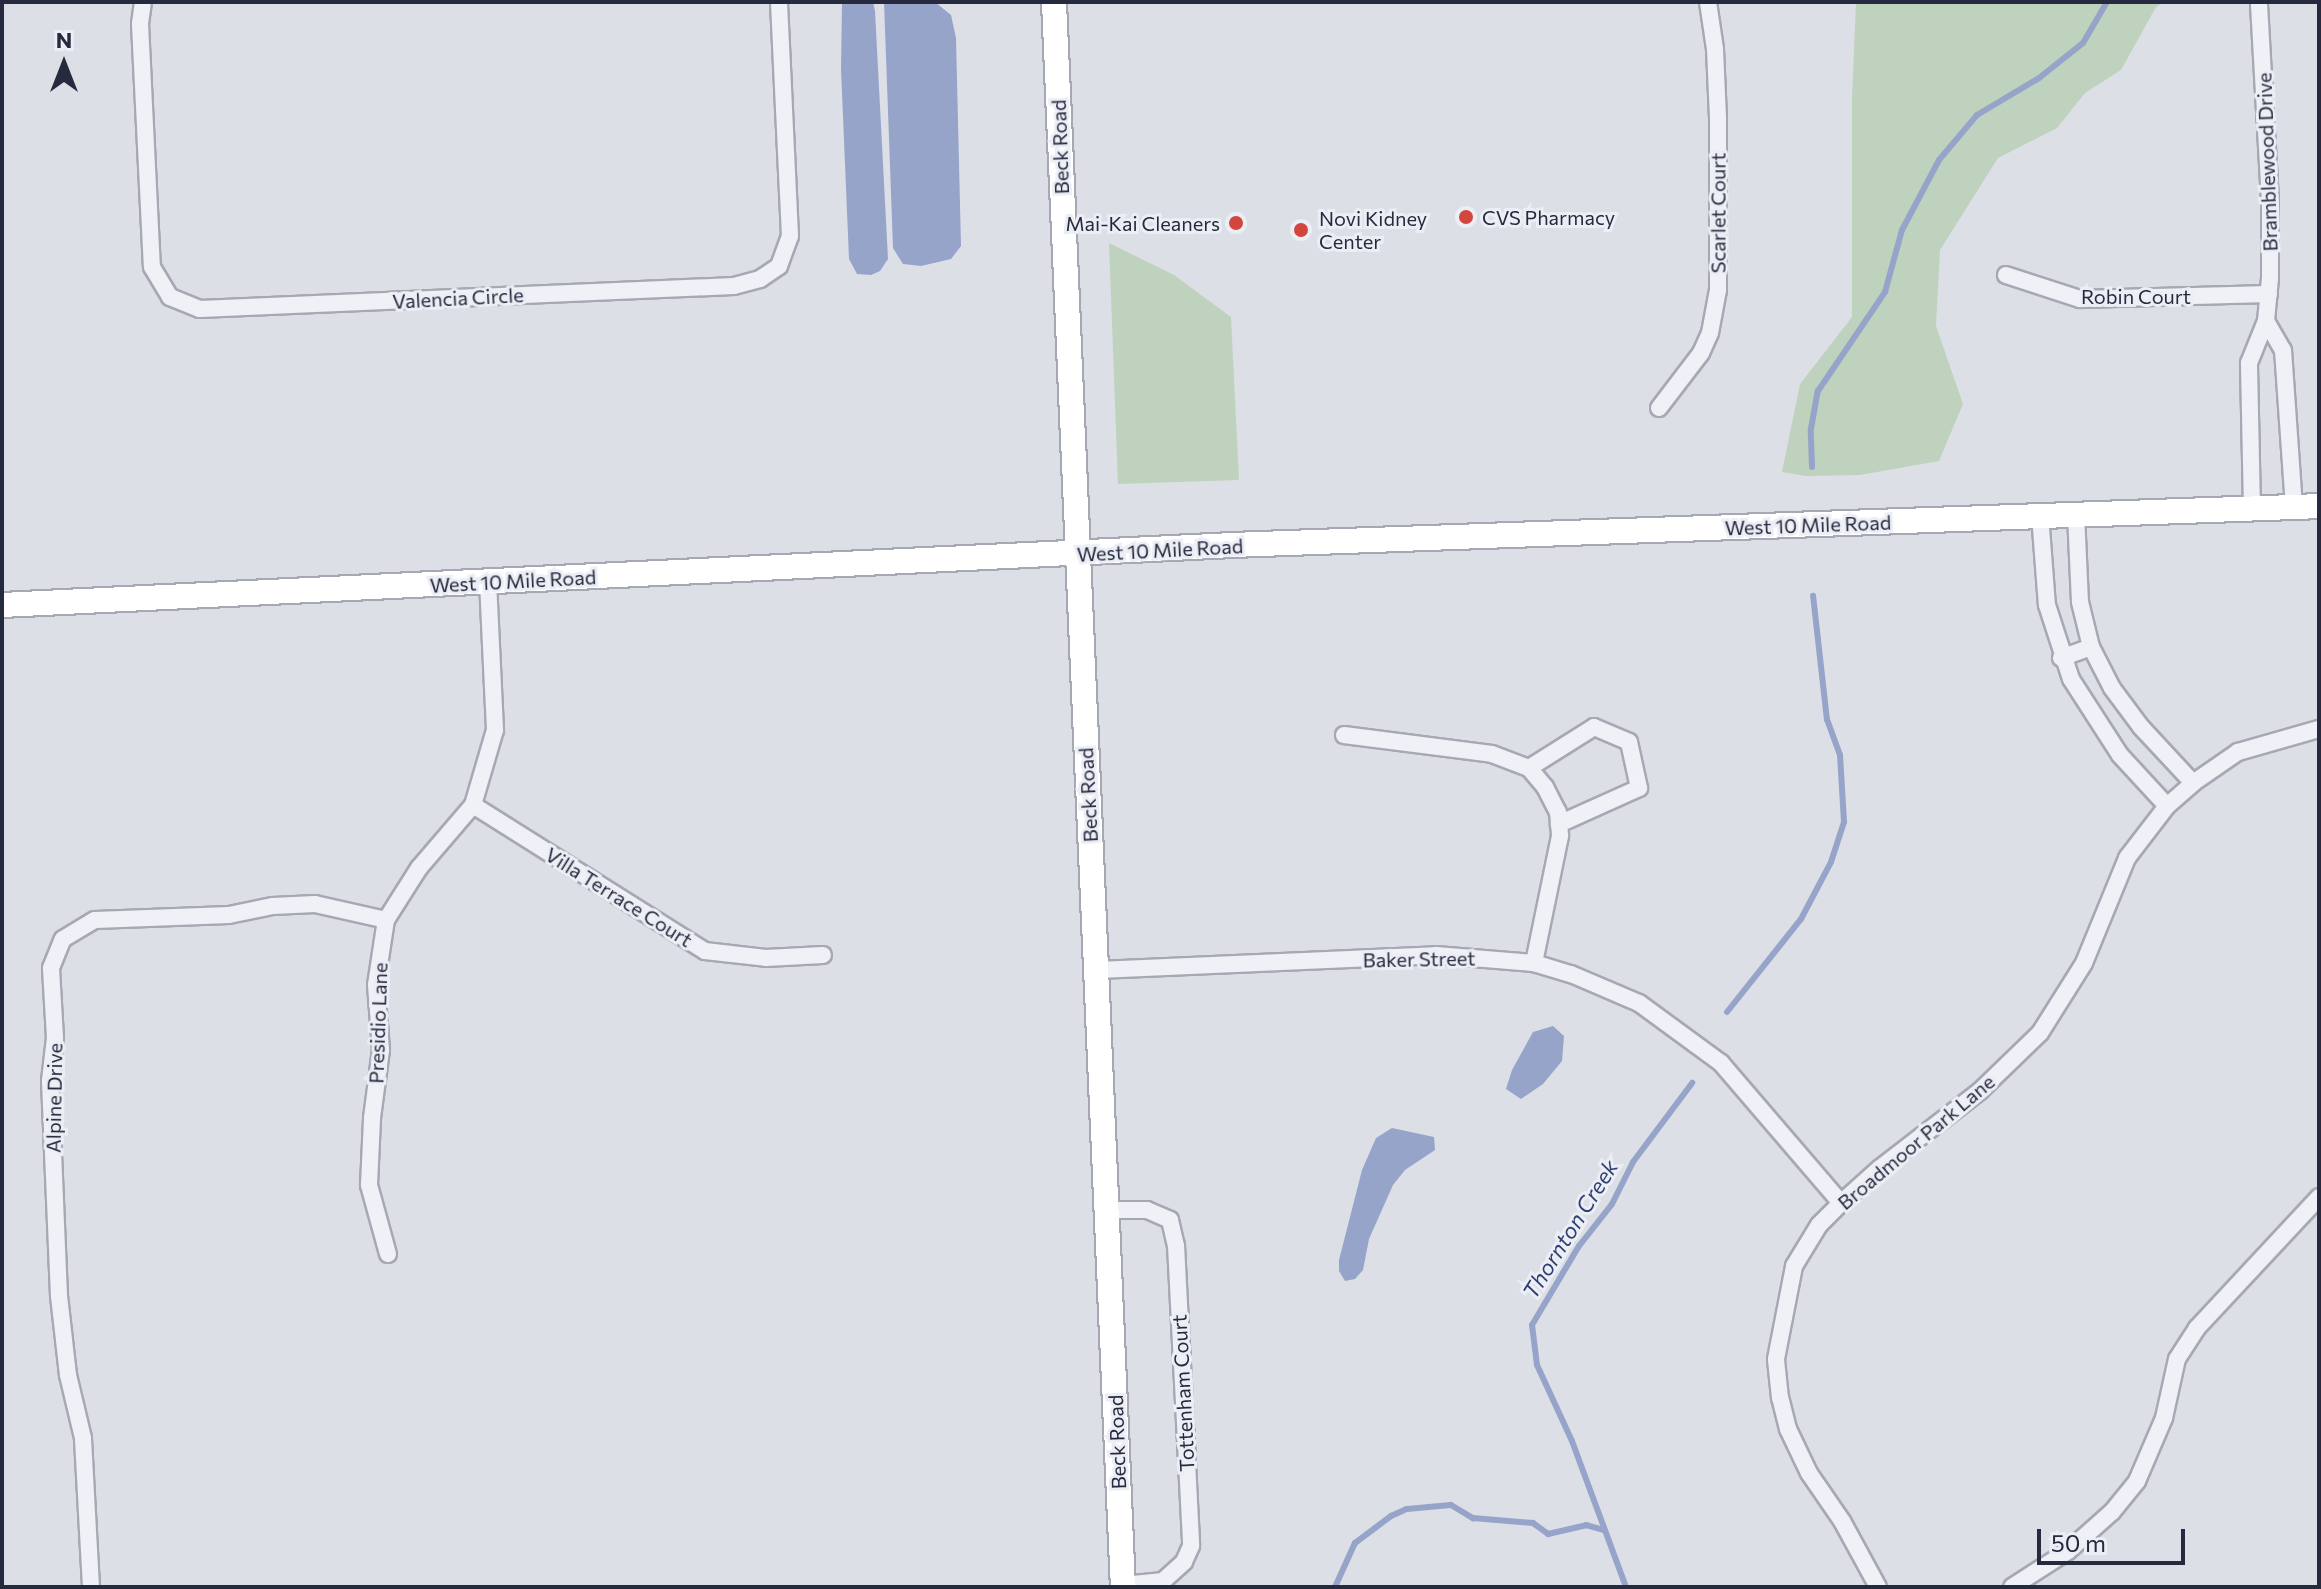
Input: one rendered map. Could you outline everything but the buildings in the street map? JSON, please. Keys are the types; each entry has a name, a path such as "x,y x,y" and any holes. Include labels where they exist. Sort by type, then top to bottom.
{"main road":[{"name":"Beck Road","path":"1054,2 1123,1586"},
{"name":"West 10 Mile Road","path":"2,605 1078,555 1232,545 2319,506"}],"street":[{"name":"Valencia Circle","path":"143,2 140,24 152,267 170,297 200,309 734,286 760,279 779,266 790,236 779,2"},
{"name":"Scarlet Court","path":"1659,408 1701,353 1710,333 1718,290 1718,118 1715,49 1708,2"},
{"name":"Bramblewood Drive","path":"2252,509 2249,363 2266,321 2269,294 2270,201 2259,2"},
{"name":"Robin Court","path":"2006,275 2080,299 2269,294"},
{"path":"2266,321 2283,350 2294,508"},
{"path":"2076,514 2080,602 2091,647 2112,688 2141,727 2193,783"},
{"path":"2040,515 2047,605 2061,658 2080,695 2120,755 2167,806"},
{"name":"Presidio Lane","path":"388,1254 369,1185 372,1118 381,1050 376,985 386,920 419,868 473,805 495,730 488,582"},
{"path":"2061,658 2091,647"},
{"path":"1529,768 1594,727 1629,742 1639,788 1559,824"},
{"name":"Broadmoor Park Lane","path":"1878,1587 1842,1521 1809,1473 1788,1429 1780,1398 1776,1359 1794,1266 1819,1225 1841,1203 1880,1168 1980,1091 2040,1033 2084,963 2127,858 2167,806 2193,783 2238,752 2319,729"},
{"path":"1344,735 1492,754 1529,768 1545,787 1558,812 1560,836 1534,963"},
{"name":"Villa Terrace Court","path":"473,805 705,951 766,958 823,955"},
{"name":"Alpine Drive","path":"91,1587 83,1438 68,1375 59,1296 50,1081 55,1038 51,968 63,939 95,920 229,915 273,906 315,904 386,920"},
{"name":"Baker Street","path":"1098,970 1436,955 1534,963 1571,974 1639,1003 1687,1035 1721,1063 1759,1102 1841,1203"},
{"path":"2012,1587 2068,1551 2112,1512 2137,1481 2164,1418 2177,1359 2197,1328 2319,1197"},
{"name":"Tottenham Court","path":"1108,1210 1147,1210 1170,1220 1173,1232 1191,1546 1184,1562 1163,1581 1123,1586"}],"green space":[{"path":"1856,2 2165,2 2156,7 2121,70 2085,93 2057,128 1998,158 1940,250 1936,326 1963,404 1939,461 1860,475 1806,476 1782,472 1800,384 1852,317 1852,98"},
{"path":"1109,243 1174,275 1231,317 1239,480 1118,484"}],"water":[{"path":"842,2 873,2 875,11 888,259 880,271 871,275 857,274 849,259 841,69"},
{"path":"884,2 935,2 951,15 956,38 961,246 951,259 921,266 903,264 893,248"},
{"path":"1553,1026 1564,1036 1562,1061 1543,1084 1521,1099 1506,1089 1512,1070 1533,1032"},
{"path":"1392,1128 1434,1137 1435,1150 1405,1170 1393,1185 1369,1239 1363,1270 1355,1279 1345,1281 1339,1271 1339,1260 1362,1170 1376,1138"}],"waterway":[{"name":"Thornton Creek","path":"1812,467 1811,429 1818,391 1885,292 1902,230 1939,160 1977,115 2039,78 2083,43 2107,2"},
{"name":"Thornton Creek","path":"1727,1012 1801,919 1831,862 1844,822 1840,755 1827,720 1813,596"},
{"name":"Thornton Creek","path":"1626,1587 1572,1441 1537,1365 1532,1325 1579,1246 1612,1204 1633,1162 1692,1083"},
{"path":"1335,1587 1355,1543 1391,1516 1407,1509 1451,1505 1473,1518 1533,1523 1548,1534 1586,1525 1604,1530"}],"place":[{"name":"CVS Pharmacy","path":"1466,217"},
{"name":"Mai-Kai Cleaners","path":"1236,223"},
{"name":"Novi Kidney Center","path":"1301,230"}]}
